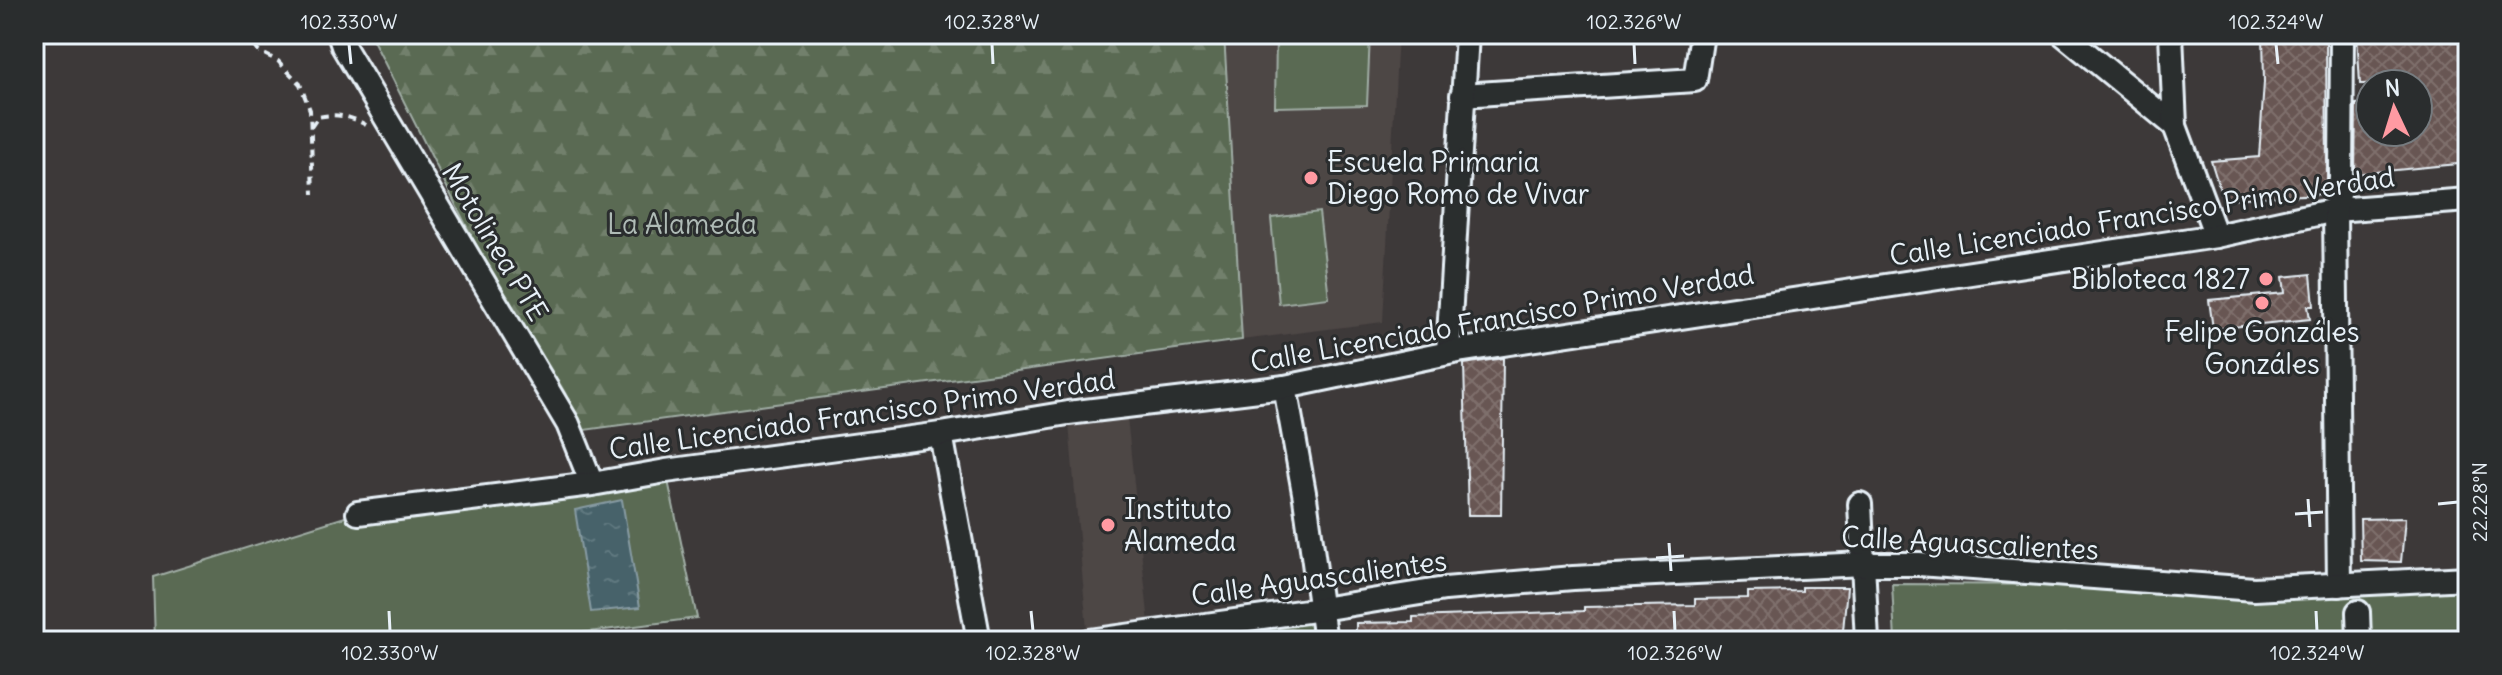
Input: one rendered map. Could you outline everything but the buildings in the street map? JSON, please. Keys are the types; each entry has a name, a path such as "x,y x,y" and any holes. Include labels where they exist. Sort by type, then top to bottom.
{"street":[{"name":"Motolinea PTE","path":"339,34 343,46 568,424 592,484"},
{"path":"1448,352 1467,34"},
{"path":"1462,95 1695,80 1702,34"},
{"path":"2063,34 2175,126"},
{"path":"2171,34 2175,126 2216,236"},
{"path":"2339,585 2335,210 2341,167 2342,34"},
{"name":"Calle Licenciado Francisco Primo Verdad","path":"358,513 592,484 1068,413 1285,387 1448,352 2216,236 2335,210 2468,200"},
{"path":"1285,387 1305,498 1325,641"},
{"path":"941,434 979,641"},
{"path":"1860,504 1867,641"},
{"name":"Calle Aguascalientes","path":"1089,641 1445,589 1573,578 1864,564 1919,564 2280,589 2468,578"},
{"path":"2358,612 2359,641"}],"path":[{"path":"247,34 258,51 278,61 300,84 310,110 313,194"},
{"path":"310,129 318,117 350,116 403,147"}],"shaded area":[{"name":"Escuela Primaria Diego Romo de Vivar","path":"1224,34 1398,34 1383,322 1242,340"},
{"name":"Instituto Alameda","path":"1068,413 1127,417 1150,633 1088,641"}],"green space":[{"name":"La Alameda","path":"370,34 1224,34 1242,340 570,432"},
{"path":"1276,34 1370,34 1367,105 1275,107"},
{"path":"1319,212 1329,298 1279,304 1271,218"},
{"path":"666,471 697,618 582,633 582,641 155,641 153,577 358,513"},
{"path":"1892,584 2468,587 2468,641 1895,641"},
{"path":"1321,609 1323,641 1089,641"},
{"path":"2064,634 2099,637 2108,641 2030,641"}],"water":[{"path":"622,500 640,607 591,612 575,510"}],"place":[{"name":"Escuela Primaria Diego Romo de Vivar","path":"1311,178"},
{"name":"Bibloteca 1827","path":"2266,279"},
{"name":"Felipe Gonzáles Gonzáles","path":"2262,303"},
{"name":"Instituto Alameda","path":"1108,525"}]}
